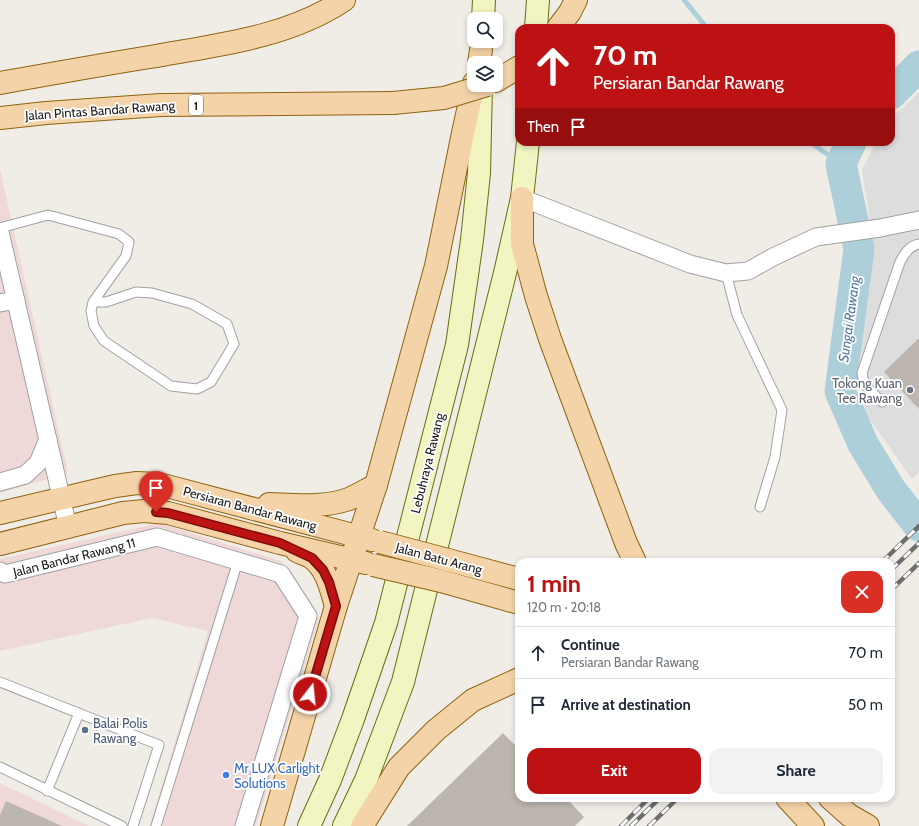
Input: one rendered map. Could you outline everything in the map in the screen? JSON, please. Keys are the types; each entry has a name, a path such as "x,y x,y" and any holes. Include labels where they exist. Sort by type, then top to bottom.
{"main road":[{"path":"0,83 261,36 329,10 344,0"},
{"path":"561,24 570,12 576,0"},
{"path":"503,77 515,69"},
{"name":"Jalan Pintas Bandar Rawang","path":"0,118 46,113 161,105 393,102 444,98 467,91"},
{"path":"272,826 336,606 376,485 436,266 472,92"},
{"path":"522,198 522,244 536,296 555,354 626,543 633,558"},
{"name":"Persiaran Bandar Rawang","path":"0,513 115,486 137,483 159,484 359,537"},
{"path":"232,504 326,504 349,499 376,485"},
{"name":"Persiaran Bandar Rawang","path":"0,544 123,513 144,511 168,513 280,543 441,580 515,602"},
{"name":"Jalan Batu Arang","path":"359,537 515,577"},
{"path":"280,543 312,558 323,570 336,606"},
{"path":"362,826 399,767 436,730 473,700 515,681"},
{"path":"791,802 813,826"},
{"path":"834,802 849,815 868,826"}],"street":[{"path":"483,12 484,0"},
{"path":"536,24 538,0"},
{"name":"Lebuhraya Rawang","path":"309,826 330,780 386,623 457,345 472,240 479,173 481,92"},
{"path":"344,826 366,780 403,682 505,273 522,198 528,146"},
{"path":"522,198 690,264 726,273 748,271 772,257 816,237 880,228 919,220"},
{"path":"0,235 8,302 48,439 68,527"},
{"path":"0,482 25,475 38,463 48,439"},
{"name":"Jalan Bandar Rawang 11","path":"0,571 5,574 157,537 281,574 308,616 244,826"}],"lane":[{"path":"0,235 48,215 119,234 129,242 126,256 93,302 91,311 94,326 104,341 171,386 197,388 211,382 234,344 227,324 186,302 152,293 136,292 106,302 93,302"},
{"path":"882,402 866,387 862,380 862,373 900,262 905,253 919,244"},
{"path":"726,273 738,315 782,410 775,457 760,507"},
{"path":"156,826 238,561"},
{"path":"0,682 159,745 133,826"},
{"path":"47,790 78,713"},
{"path":"0,767 122,826"}],"shaded area":[{"path":"919,92 919,472 912,479 866,414 859,382 870,222 862,170 874,146 895,146 895,115"},
{"path":"0,169 68,473 0,493"},
{"path":"159,523 281,561 319,619 256,826 150,826 208,631 152,618 0,651 0,559"},
{"path":"0,783 89,826 0,826"}],"building":[{"name":"Tokong Kuan Tee Rawang","path":"919,338 919,409 884,372"},
{"path":"503,733 515,745 515,802 570,802 584,817 575,826 407,826"},
{"path":"6,801 62,826 0,826 0,815"}],"waterway":[{"path":"684,0 704,24"},
{"name":"Sungai Rawang","path":"895,90 919,66"},
{"path":"816,146 841,164"},
{"name":"Sungai Rawang","path":"849,146 841,164 859,249 840,391 863,444 891,490 919,526"}],"railway":[{"path":"886,558 919,526"},
{"path":"895,566 919,543"},
{"path":"895,586 919,563"},
{"path":"621,826 645,802"},
{"path":"631,826 656,802"},
{"path":"649,826 674,802"}],"place":[{"name":"Tokong Kuan Tee Rawang","path":"910,390"},
{"name":"Balai Polis Rawang","path":"85,730"},
{"name":"Mr LUX Carlight Solutions","path":"226,775"}],"route":[{"path":"156,512 168,513 280,543 312,558 323,570 329,582 336,606 310,694"}]}
